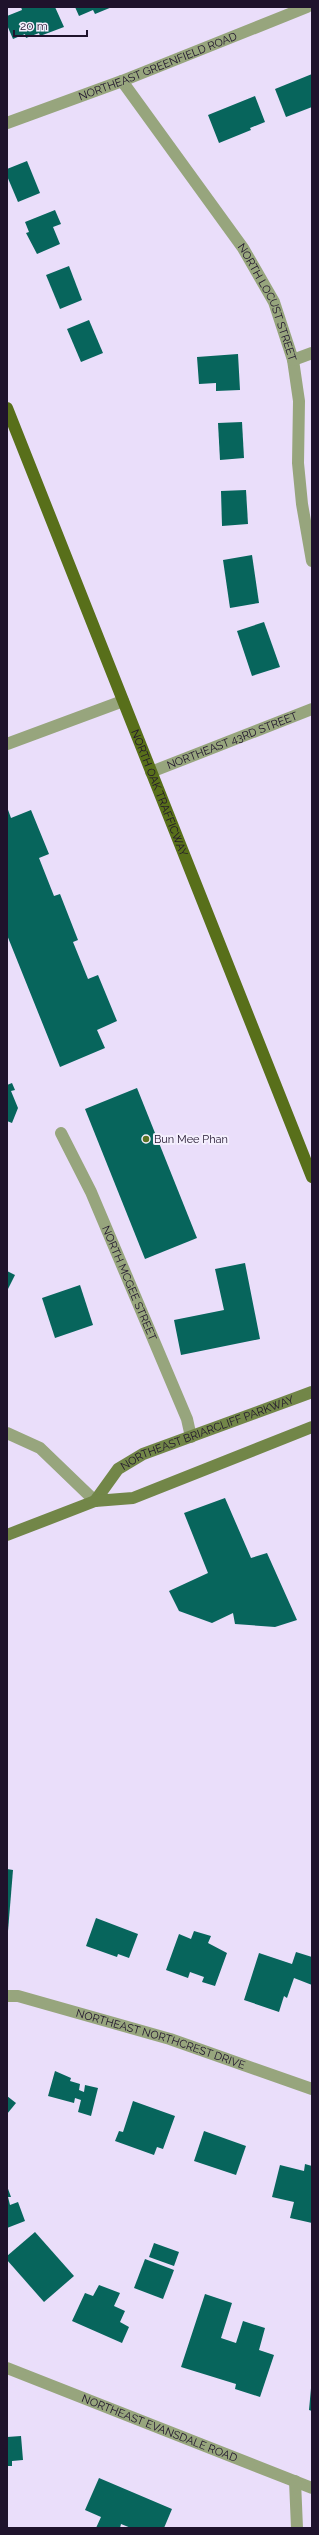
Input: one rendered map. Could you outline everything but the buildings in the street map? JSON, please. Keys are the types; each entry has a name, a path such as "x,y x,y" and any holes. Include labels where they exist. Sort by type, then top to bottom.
{"main road":[{"name":"NORTH OAK TRAFFICWAY","path":"7,408 312,1177"},
{"name":"NORTHEAST BRIARCLIFF PARKWAY","path":"95,1501 118,1469 143,1454 312,1392"},
{"path":"7,1535 95,1501 132,1498 312,1427"}],"street":[{"name":"NORTHEAST GREENFIELD ROAD","path":"7,123 122,81 307,7"},
{"name":"NORTH LOCUST STREET","path":"122,81 259,274 279,316 293,360 299,401 298,463 302,504 312,561"},
{"path":"293,360 312,353"},
{"path":"7,744 123,701"},
{"name":"NORTHEAST 43RD STREET","path":"152,772 312,709"},
{"name":"NORTH MCGEE STREET","path":"61,1133 91,1192 187,1419 191,1437"},
{"path":"7,1433 40,1448 95,1501"},
{"name":"NORTHEAST NORTHCREST DRIVE","path":"7,1996 18,1996 170,2039 312,2089"},
{"name":"NORTHEAST EVANSDALE ROAD","path":"7,2368 312,2488"},
{"path":"295,2481 297,2528"}],"place":[{"name":"Bun Mee Phan","path":"146,1139"}]}
